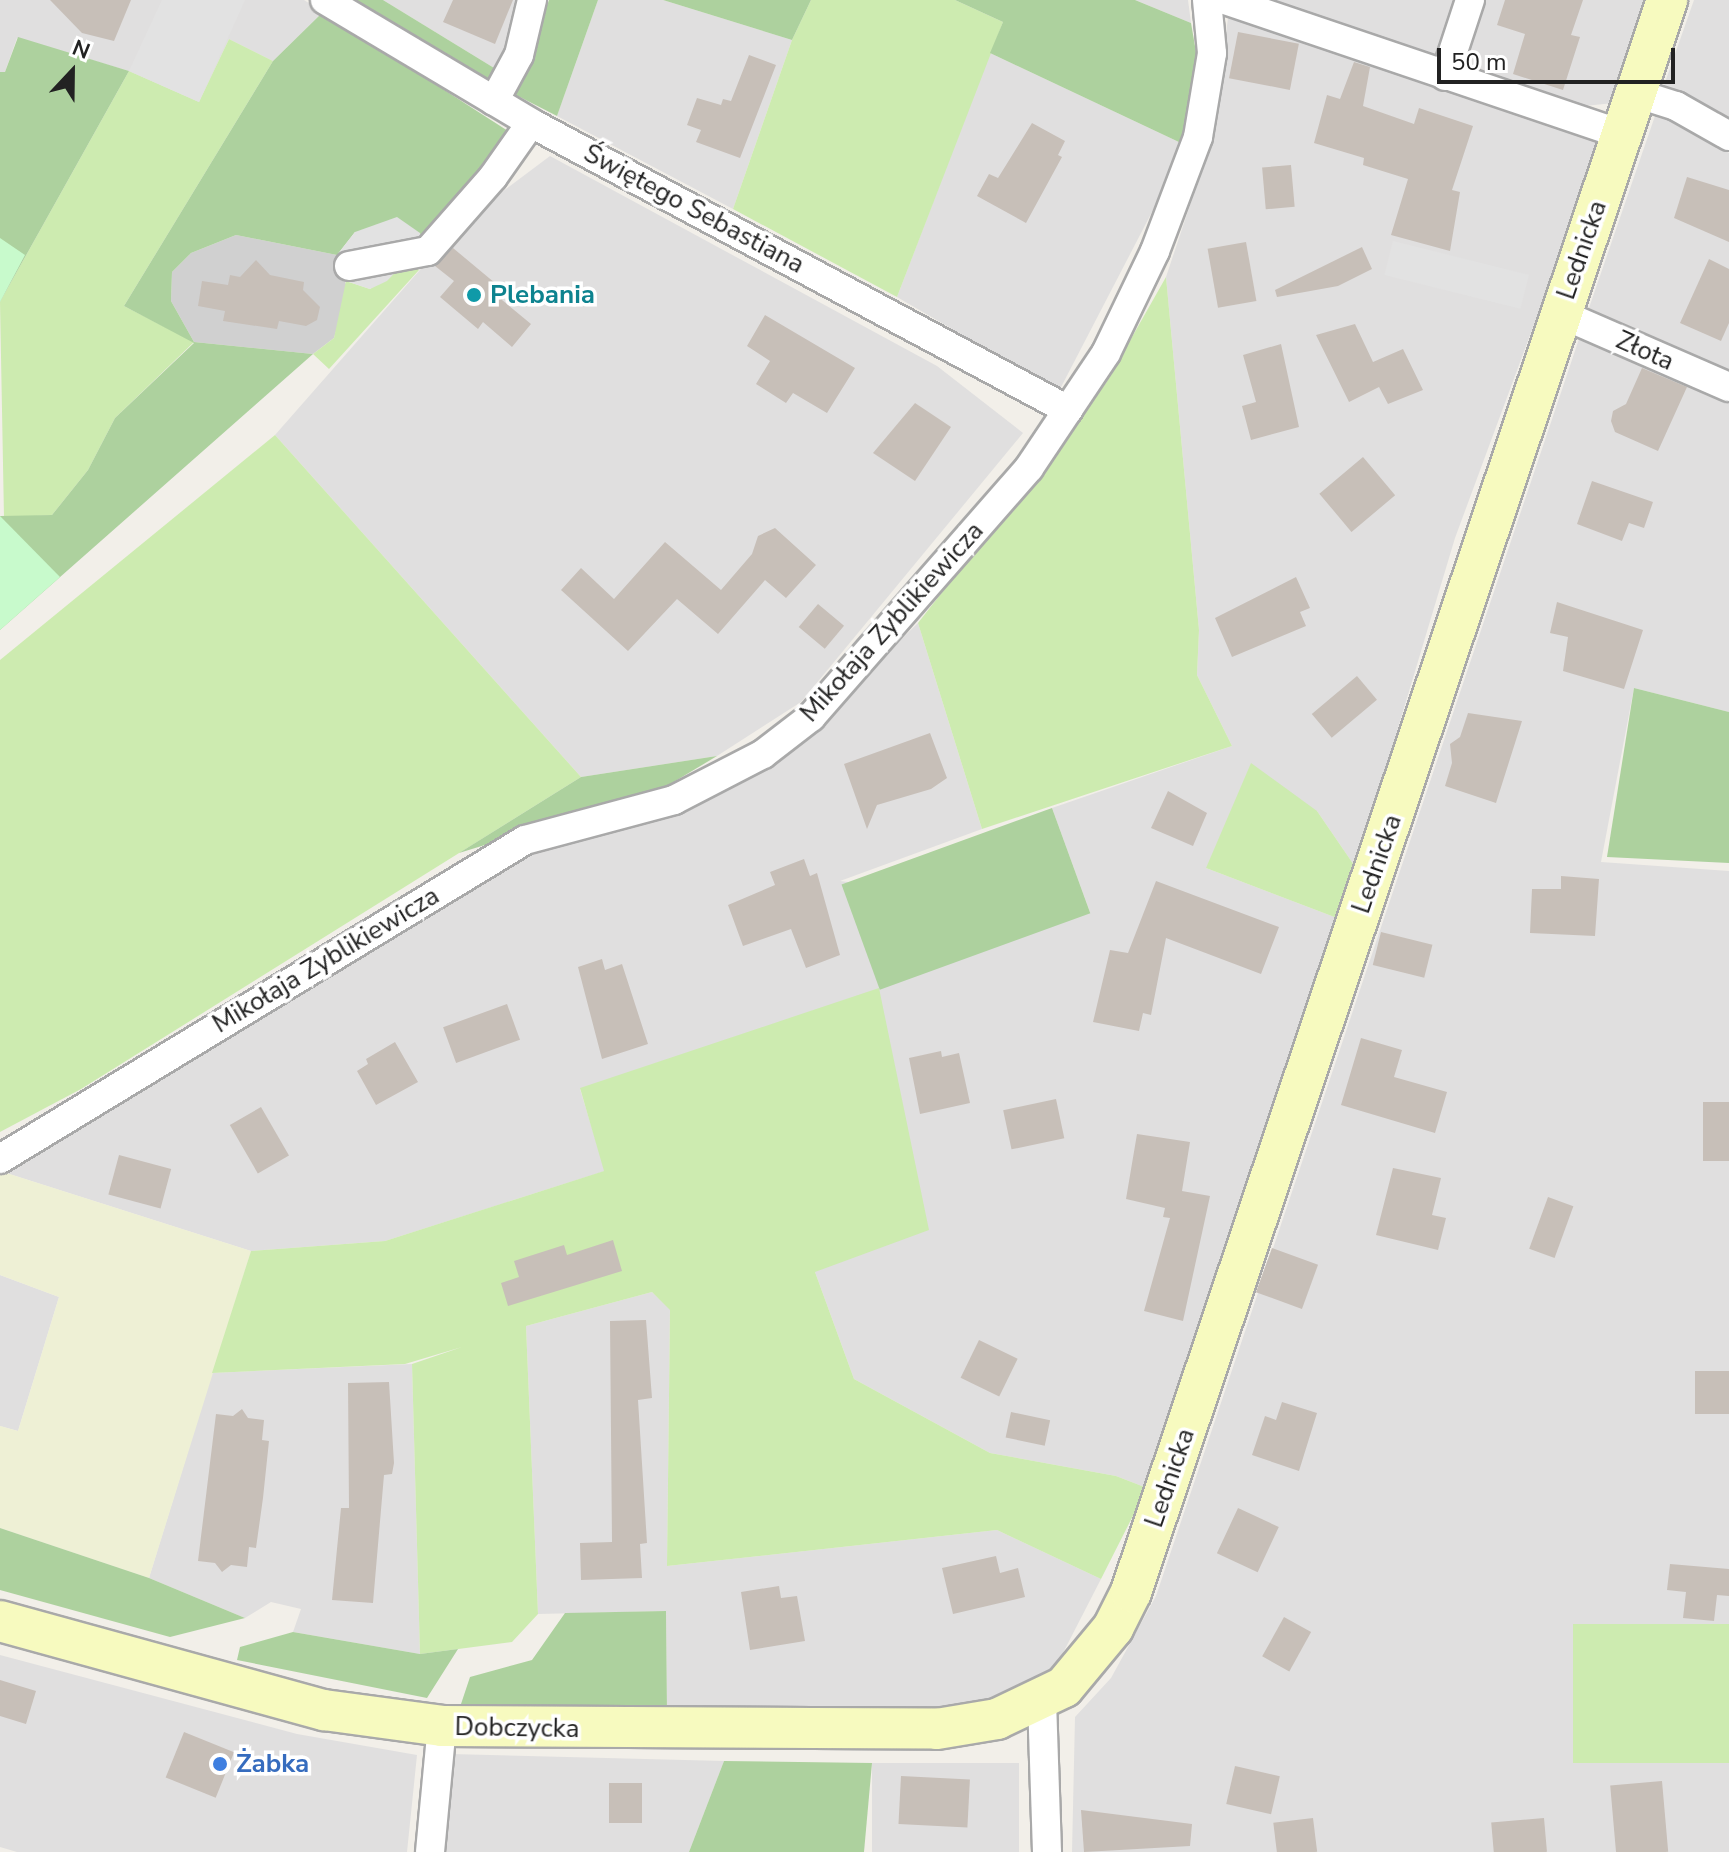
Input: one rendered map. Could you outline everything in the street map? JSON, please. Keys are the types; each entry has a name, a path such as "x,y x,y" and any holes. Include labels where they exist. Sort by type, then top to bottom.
{"main road":[{"name":"Lednicka","path":"1042,1701 1084,1668 1131,1592 1667,0"},
{"name":"Dobczycka","path":"0,1621 324,1710 442,1726 924,1729 997,1719 1042,1701"}],"street":[{"name":"Świętego Sebastiana","path":"325,0 531,123 1068,410"},
{"path":"494,101 519,55 532,0"},
{"name":"Mikołaja Zyblikiewicza","path":"0,1159 525,840 674,800 763,754 811,717 1029,468 1106,353 1183,182 1198,137 1212,53 1207,0"},
{"path":"1225,0 1621,134"},
{"path":"1445,76 1470,0"},
{"path":"1635,93 1676,106 1729,136"},
{"path":"349,266 428,251 493,177 531,123"},
{"name":"Złota","path":"1561,314 1729,387"},
{"path":"1042,1701 1047,1852"},
{"path":"430,1852 442,1726"}],"shaded area":[{"path":"0,0 304,0 323,12 273,61 229,39 199,102 129,71 17,38 5,72 0,72"},
{"path":"162,0 245,0 199,102 129,71"},
{"path":"383,0 519,0 499,71"},
{"path":"598,0 663,0 792,40 733,209 557,116"},
{"path":"1135,0 1188,0 1191,23"},
{"path":"1262,0 1649,0 1614,103 1584,106 1551,100"},
{"path":"1694,0 1729,0 1729,126 1662,91"},
{"path":"1228,18 1604,135 1455,538 1356,868 1317,811 1206,868 1337,918 1147,1488 1116,1476 990,1453 854,1379 815,1272 580,1089 605,1171 385,1241 251,1251 0,1171 527,851 695,808 769,755 791,746 918,623 982,829 840,881 1090,912 1052,808 1232,746 1197,675 1199,630 1166,277 1212,139"},
{"path":"990,53 1181,143 1154,208 1059,391 897,297"},
{"path":"1656,113 1697,130 1729,153 1729,378 1589,308"},
{"path":"550,156 937,366 1023,433 801,702 717,756 581,777 275,435 462,222"},
{"path":"397,217 420,233 423,243 387,281 370,289 346,281 337,255 355,232"},
{"path":"236,235 337,255 348,291 334,338 313,354 194,342 171,301 172,272 191,253"},
{"path":"1393,241 1529,275 1520,309 1385,275"},
{"path":"1580,336 1729,395 1729,712 1634,688 1601,862 1729,871 1729,1852 1072,1852 1075,1717 1111,1678 1156,1596"},
{"path":"0,1275 59,1297 18,1431 0,1426"},
{"path":"652,1292 670,1309 667,1566 997,1530 1101,1579 1047,1684 954,1706 667,1712 666,1611 538,1614 526,1326"},
{"path":"412,1364 420,1654 293,1632 301,1609 271,1602 245,1618 149,1578 212,1373"},
{"path":"0,1655 297,1734 417,1755 407,1852 17,1852 0,1847"},
{"path":"450,1754 724,1761 689,1852 438,1852"},
{"path":"872,1763 1019,1763 1019,1852 872,1852"}],"green space":[{"path":"349,0 383,0 499,71 493,86"},
{"path":"549,0 598,0 557,116 516,95"},
{"path":"663,0 811,0 792,40"},
{"path":"811,0 955,0 1003,22 897,297 733,209 792,40"},
{"path":"955,0 1135,0 1191,23 1199,69 1181,143 990,53 1003,22"},
{"path":"323,12 508,131 423,243 355,232 337,255 236,235 191,253 172,272 171,301 194,342 313,354 0,630 0,516 52,515 88,470 115,418 194,343 124,306 273,61"},
{"path":"18,37 129,71 0,302 0,72 5,72"},
{"path":"229,39 273,61 124,306 194,342 115,418 88,470 52,515 4,518 0,302 129,71 199,102"},
{"path":"0,238 25,255 0,302"},
{"path":"408,259 419,270 329,369 313,354 334,338 346,281 370,289"},
{"path":"1166,277 1199,630 1197,675 1232,746 982,829 918,623 1106,383"},
{"path":"275,435 581,777 81,1089 0,1132 0,660"},
{"path":"0,516 60,577 0,630"},
{"path":"1634,688 1729,712 1729,863 1607,857"},
{"path":"717,756 657,792 459,853 581,777"},
{"path":"1251,763 1317,811 1356,868 1337,918 1206,868"},
{"path":"1052,808 1090,913 880,990 842,885"},
{"path":"879,988 929,1230 815,1272 854,1379 990,1453 1116,1476 1147,1488 1101,1579 997,1530 667,1566 670,1310 652,1292 526,1326 538,1614 512,1642 420,1654 412,1364 462,1347 405,1364 212,1373 251,1251 385,1241 604,1171 580,1088"},
{"path":"0,1171 251,1251 149,1578 0,1528 0,1426 18,1431 59,1297 0,1275"},
{"path":"0,1528 149,1578 245,1618 170,1637 0,1590"},
{"path":"666,1611 667,1712 460,1707 470,1677 532,1660 565,1613"},
{"path":"1573,1624 1729,1624 1729,1763 1573,1763"},
{"path":"293,1632 420,1654 458,1649 427,1698 237,1660 240,1647"},
{"path":"724,1761 872,1763 864,1852 689,1852"}],"building":[{"path":"50,0 131,0 114,41 82,33"},
{"path":"453,0 513,0 495,44 443,22"},
{"path":"1505,0 1583,0 1571,35 1580,37 1563,90 1513,74 1525,34 1497,25"},
{"path":"1238,32 1299,44 1290,90 1229,78"},
{"path":"749,55 776,65 740,158 696,142 701,130 687,125 697,98 721,105 723,99 731,101"},
{"path":"1354,62 1370,67 1363,106 1414,124 1419,108 1473,126 1452,190 1460,192 1450,251 1391,235 1408,179 1363,165 1364,158 1314,143 1327,95 1340,99"},
{"path":"1032,123 1065,141 1058,155 1062,157 1026,223 977,196 989,174 998,178"},
{"path":"1291,165 1295,207 1266,209 1262,168"},
{"path":"1687,177 1729,190 1729,242 1674,218"},
{"path":"1246,242 1256,301 1218,308 1208,249"},
{"path":"1362,247 1372,269 1338,286 1277,297 1275,290"},
{"name":"Plebania","path":"453,248 507,293 502,300 531,324 512,347 483,322 478,329 440,297 454,281 435,266"},
{"path":"1709,259 1729,269 1729,323 1721,341 1680,323"},
{"path":"256,260 270,275 304,282 303,290 320,307 317,320 306,326 279,321 277,329 223,321 225,311 198,306 202,281 228,285 230,275 240,277"},
{"path":"765,315 855,368 827,413 793,393 786,403 756,384 770,361 747,346"},
{"path":"1355,324 1373,362 1403,349 1423,390 1388,404 1379,387 1349,402 1316,335"},
{"path":"1281,344 1299,427 1251,440 1242,406 1256,402 1243,355"},
{"path":"1642,368 1687,387 1658,451 1615,432 1611,421 1613,411 1626,404"},
{"path":"915,403 951,427 915,481 873,453"},
{"path":"1363,457 1395,495 1351,532 1319,494"},
{"path":"1592,481 1653,502 1644,528 1629,523 1622,541 1577,524"},
{"path":"775,528 816,565 786,598 765,580 718,634 677,599 628,651 561,590 581,568 614,599 665,542 721,590 752,554 758,536"},
{"path":"1296,577 1310,608 1300,612 1306,626 1232,657 1215,618"},
{"path":"1557,602 1643,630 1624,689 1563,671 1568,637 1550,633"},
{"path":"818,604 844,626 825,649 799,627"},
{"path":"1357,676 1377,700 1332,738 1312,714"},
{"path":"1468,713 1522,721 1496,803 1445,786 1452,763 1450,744 1460,737"},
{"path":"930,733 947,778 931,789 877,805 867,829 844,764"},
{"path":"1168,791 1207,813 1193,846 1151,828"},
{"path":"804,859 810,876 817,873 840,955 806,968 791,929 743,946 728,905 775,885 770,872"},
{"path":"1561,876 1599,879 1595,936 1530,933 1532,889 1561,889"},
{"path":"1156,881 1279,927 1261,974 1166,938 1151,1015 1143,1013 1139,1031 1093,1022 1110,950 1128,953"},
{"path":"1381,932 1432,945 1424,978 1373,965"},
{"path":"602,959 605,970 622,964 648,1044 602,1059 578,967"},
{"path":"507,1004 520,1040 456,1063 443,1027"},
{"path":"1361,1038 1402,1050 1394,1077 1447,1092 1435,1133 1341,1105"},
{"path":"395,1042 418,1082 376,1105 357,1071 368,1064 366,1059"},
{"path":"941,1051 942,1057 959,1053 970,1103 920,1114 909,1058"},
{"path":"1056,1099 1064,1138 1011,1149 1003,1110"},
{"path":"1703,1102 1729,1102 1729,1161 1703,1161"},
{"path":"261,1107 289,1155 258,1173 230,1125"},
{"path":"1137,1134 1190,1142 1182,1191 1210,1196 1183,1321 1144,1311 1170,1218 1163,1217 1165,1208 1126,1199"},
{"path":"119,1155 171,1169 161,1209 108,1195"},
{"path":"1393,1168 1441,1178 1432,1215 1446,1218 1438,1250 1376,1235"},
{"path":"1548,1197 1573,1206 1555,1258 1529,1249"},
{"path":"613,1240 622,1271 508,1306 501,1283 519,1277 514,1261 564,1245 567,1255"},
{"path":"1272,1248 1318,1265 1302,1309 1256,1292"},
{"path":"646,1320 652,1398 638,1400 647,1543 640,1544 642,1578 581,1580 580,1543 612,1542 610,1321"},
{"path":"979,1340 1018,1359 999,1397 961,1378"},
{"path":"1695,1371 1729,1371 1729,1414 1695,1414"},
{"path":"389,1382 394,1463 392,1474 384,1475 373,1603 332,1600 341,1508 349,1508 348,1383"},
{"path":"1282,1402 1317,1413 1299,1471 1252,1455 1265,1416 1276,1420"},
{"path":"242,1409 248,1418 264,1420 262,1440 269,1441 263,1498 256,1548 249,1547 247,1567 231,1565 222,1572 215,1563 198,1561 216,1414 233,1416"},
{"path":"1011,1412 1050,1420 1045,1446 1006,1437"},
{"path":"1238,1508 1279,1527 1258,1572 1217,1553"},
{"path":"996,1556 1000,1573 1018,1568 1025,1597 953,1614 942,1568"},
{"path":"1670,1564 1729,1569 1729,1596 1717,1595 1714,1621 1683,1618 1686,1592 1667,1590"},
{"path":"779,1586 781,1598 797,1596 805,1641 750,1650 741,1592"},
{"path":"1284,1617 1311,1632 1289,1671 1262,1656"},
{"path":"0,1680 36,1691 26,1724 0,1716"},
{"path":"184,1732 234,1752 216,1798 166,1777"},
{"path":"1235,1766 1280,1776 1271,1814 1226,1804"},
{"path":"901,1776 970,1780 967,1828 898,1824"},
{"path":"1662,1781 1668,1852 1616,1852 1610,1786"},
{"path":"609,1783 642,1783 642,1823 609,1823"},
{"path":"1081,1810 1192,1824 1190,1846 1084,1852"},
{"path":"1313,1818 1317,1852 1277,1852 1273,1823"},
{"path":"1544,1818 1547,1852 1494,1852 1491,1823"}],"place":[{"name":"Plebania","path":"474,295"},
{"name":"Żabka","path":"220,1764"}]}
